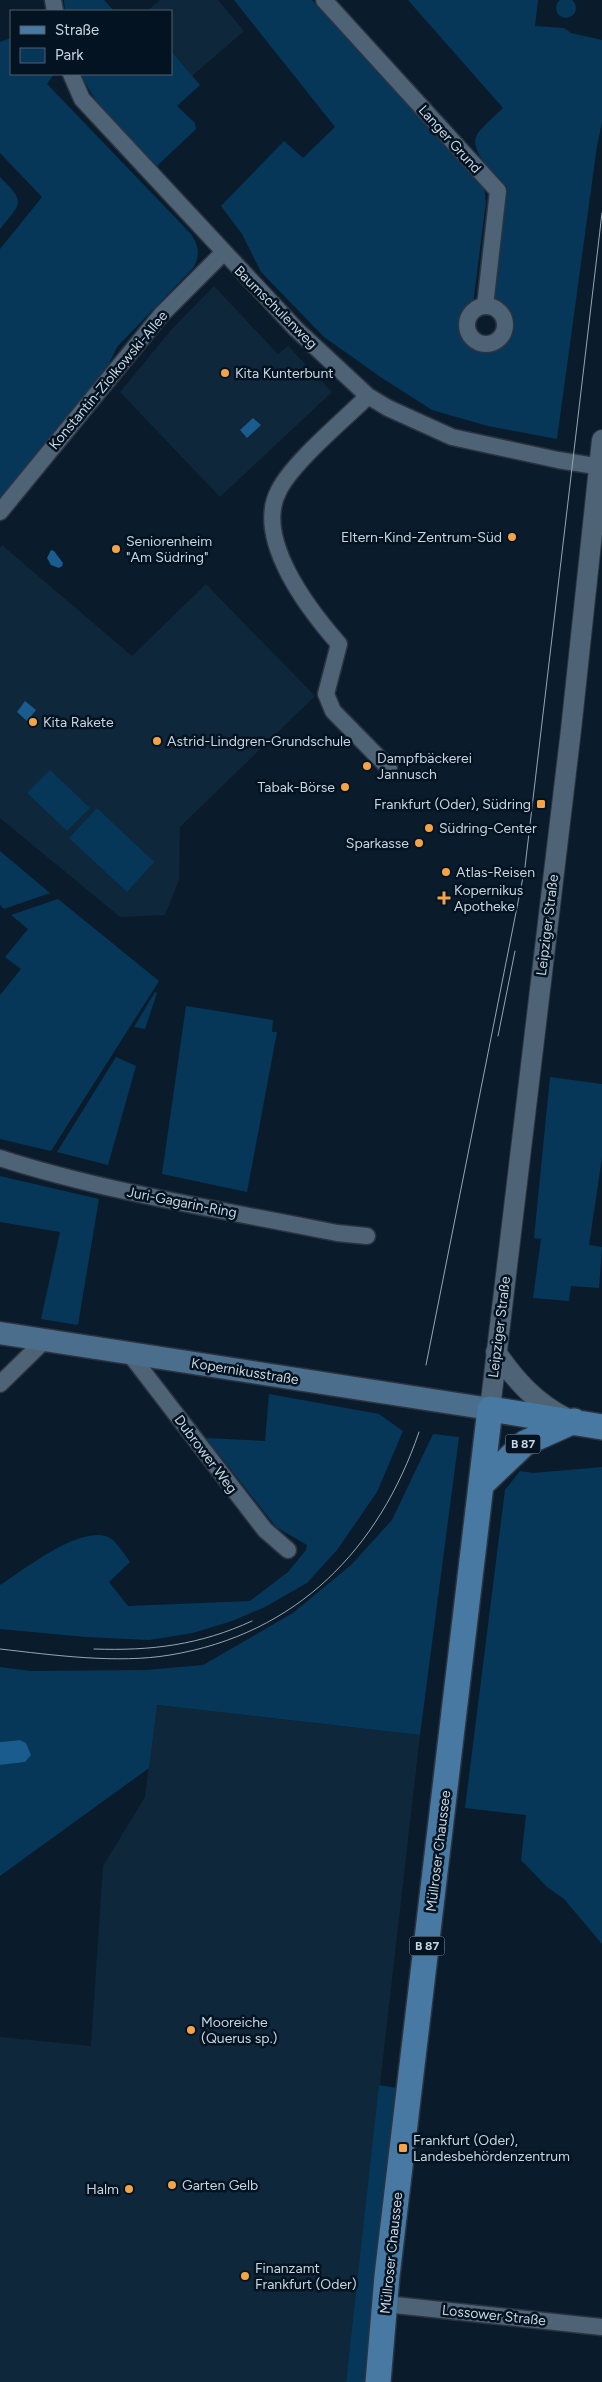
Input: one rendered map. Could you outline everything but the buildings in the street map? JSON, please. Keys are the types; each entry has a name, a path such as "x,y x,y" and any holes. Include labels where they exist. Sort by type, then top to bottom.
{"main road":[{"name":"Kopernikusstraße","path":"0,1333 490,1409"},
{"name":"B 87","path":"490,1409 602,1428"},
{"name":"Müllroser Chaussee","path":"378,2382 385,2304 483,1483 490,1409"},
{"name":"B 87","path":"483,1483 525,1443 574,1422"}],"street":[{"name":"Langer Grund","path":"324,0 498,191 485,306"},
{"name":"Baumschulenweg","path":"71,75 82,99 223,253 296,329 368,396 388,408 452,437 600,467"},
{"name":"Konstantin-Ziolkowski-Allee","path":"0,512 161,315 223,253"},
{"path":"368,396 297,467 279,489 273,506 274,527 278,547 296,588 312,614 339,644 331,668 326,694 328,702 333,711 389,768"},
{"name":"Leipziger Straße","path":"490,1409 571,730 602,440"},
{"name":"Juri-Gagarin-Ring","path":"0,1158 42,1171 125,1191 337,1233 367,1236"},
{"path":"0,1384 44,1341"},
{"path":"496,1352 511,1374 546,1408 574,1422"},
{"name":"Dubrower Weg","path":"129,1353 265,1530 288,1550"},
{"name":"Lossower Straße","path":"385,2304 602,2327"}],"shaded area":[{"path":"160,0 218,0 244,31 192,76 172,52 172,10 148,10"},
{"name":"Kita Kunterbunt","path":"214,286 278,354 288,346 332,392 220,497 120,392 172,329"},
{"path":"253,418 261,425 247,438 240,430"},
{"name":"Astrid-Lindgren-Grundschule","path":"2,545 132,656 206,584 315,696 180,827 179,880 165,915 120,917 0,818 0,548"},
{"path":"51,550 54,551 63,563 59,568 51,565 47,558"},
{"path":"25,701 36,710 27,721 17,712"},
{"path":"156,1705 420,1735 346,2382 0,2382 0,2037 91,2046 103,1866 145,1797"},
{"path":"20,1740 26,1743 31,1755 25,1762 0,1765 0,1742"}],"green space":[{"path":"562,-1 570,-1 575,4 575,12 570,17 562,17 557,12 557,4"},
{"path":"64,0 104,0 113,10 65,10"},
{"path":"234,0 312,0 484,188 486,202 473,304 466,318 464,332 475,345 485,349 500,342 505,337 509,325 506,313 493,298 507,187 479,155 475,140 478,133 503,108 408,0 538,0 535,26 564,28 571,33 602,40 602,122 597,146 557,439 488,426 432,410 324,337 261,272 242,234 221,206 284,141 303,158 335,127"},
{"path":"10,38 10,75 53,75 47,84 191,234 196,243 198,254 194,267 117,347 107,368 0,500 0,249 42,197 0,153 0,42"},
{"path":"172,52 200,85 177,106 195,123 196,129 157,166 99,106 81,75 172,75"},
{"path":"0,177 14,192 18,203 17,208 0,229"},
{"path":"50,770 90,808 67,831 27,793"},
{"path":"97,808 154,862 127,892 69,838"},
{"path":"0,851 50,893 4,909 0,905"},
{"path":"58,899 159,981 51,1151 0,1139 0,995 21,969 5,957 28,929 11,915"},
{"path":"155,992 157,993 145,1029 134,1027"},
{"path":"186,1006 273,1020 272,1032 277,1032 247,1192 162,1174"},
{"path":"116,1057 136,1066 108,1165 57,1152"},
{"path":"550,1077 602,1084 602,1158 589,1245 602,1247 599,1288 571,1286 569,1301 533,1298 541,1239 534,1238"},
{"path":"0,1176 99,1199 78,1325 41,1319 60,1232 0,1222"},
{"path":"269,1394 379,1414 403,1431 377,1492 337,1550 307,1583 265,1607 232,1621 193,1633 149,1640 86,1637 0,1629 0,1585 56,1549 88,1536 102,1535 113,1540 130,1562 109,1582 128,1606 250,1601 288,1572 306,1550 307,1545 276,1527 206,1438 265,1441"},
{"path":"433,1434 459,1437 420,1735 157,1705 149,1768 0,1876 0,1765 25,1762 26,1743 20,1740 0,1742 0,1667 31,1671 146,1670 203,1665 293,1613 351,1565 392,1520"},
{"path":"602,1467 602,1944 564,1899 547,1887 521,1860 526,1815 465,1808 505,1490 520,1471 533,1473"},
{"path":"379,2085 397,2088 365,2382 346,2382"}],"tram line":[{"path":"426,1365 525,867 602,213"},
{"path":"498,1036 515,951"},
{"path":"0,1649 85,1658 150,1658 216,1644 257,1628 294,1606 327,1580 356,1548 381,1513 402,1474 419,1432"},
{"path":"94,1649 135,1649 175,1645 213,1636 252,1621"}],"place":[{"name":"Kita Kunterbunt","path":"225,373"},
{"name":"Eltern-Kind-Zentrum-Süd","path":"512,537"},
{"name":"Seniorenheim \"Am Südring\"","path":"116,549"},
{"name":"Kita Rakete","path":"33,722"},
{"name":"Astrid-Lindgren-Grundschule","path":"157,741"},
{"name":"Dampfbäckerei Jannusch","path":"367,766"},
{"name":"Tabak-Börse","path":"345,787"},
{"name":"Frankfurt (Oder), Südring","path":"541,804"},
{"name":"Südring-Center","path":"429,828"},
{"name":"Sparkasse","path":"419,843"},
{"name":"Atlas-Reisen","path":"446,872"},
{"name":"Kopernikus Apotheke","path":"444,898"},
{"name":"Mooreiche (Querus sp.)","path":"191,2030"},
{"name":"Frankfurt (Oder), Landesbehördenzentrum","path":"403,2148"},
{"name":"Garten Gelb","path":"172,2185"},
{"name":"Halm","path":"129,2189"},
{"name":"Finanzamt Frankfurt (Oder)","path":"245,2276"}]}
